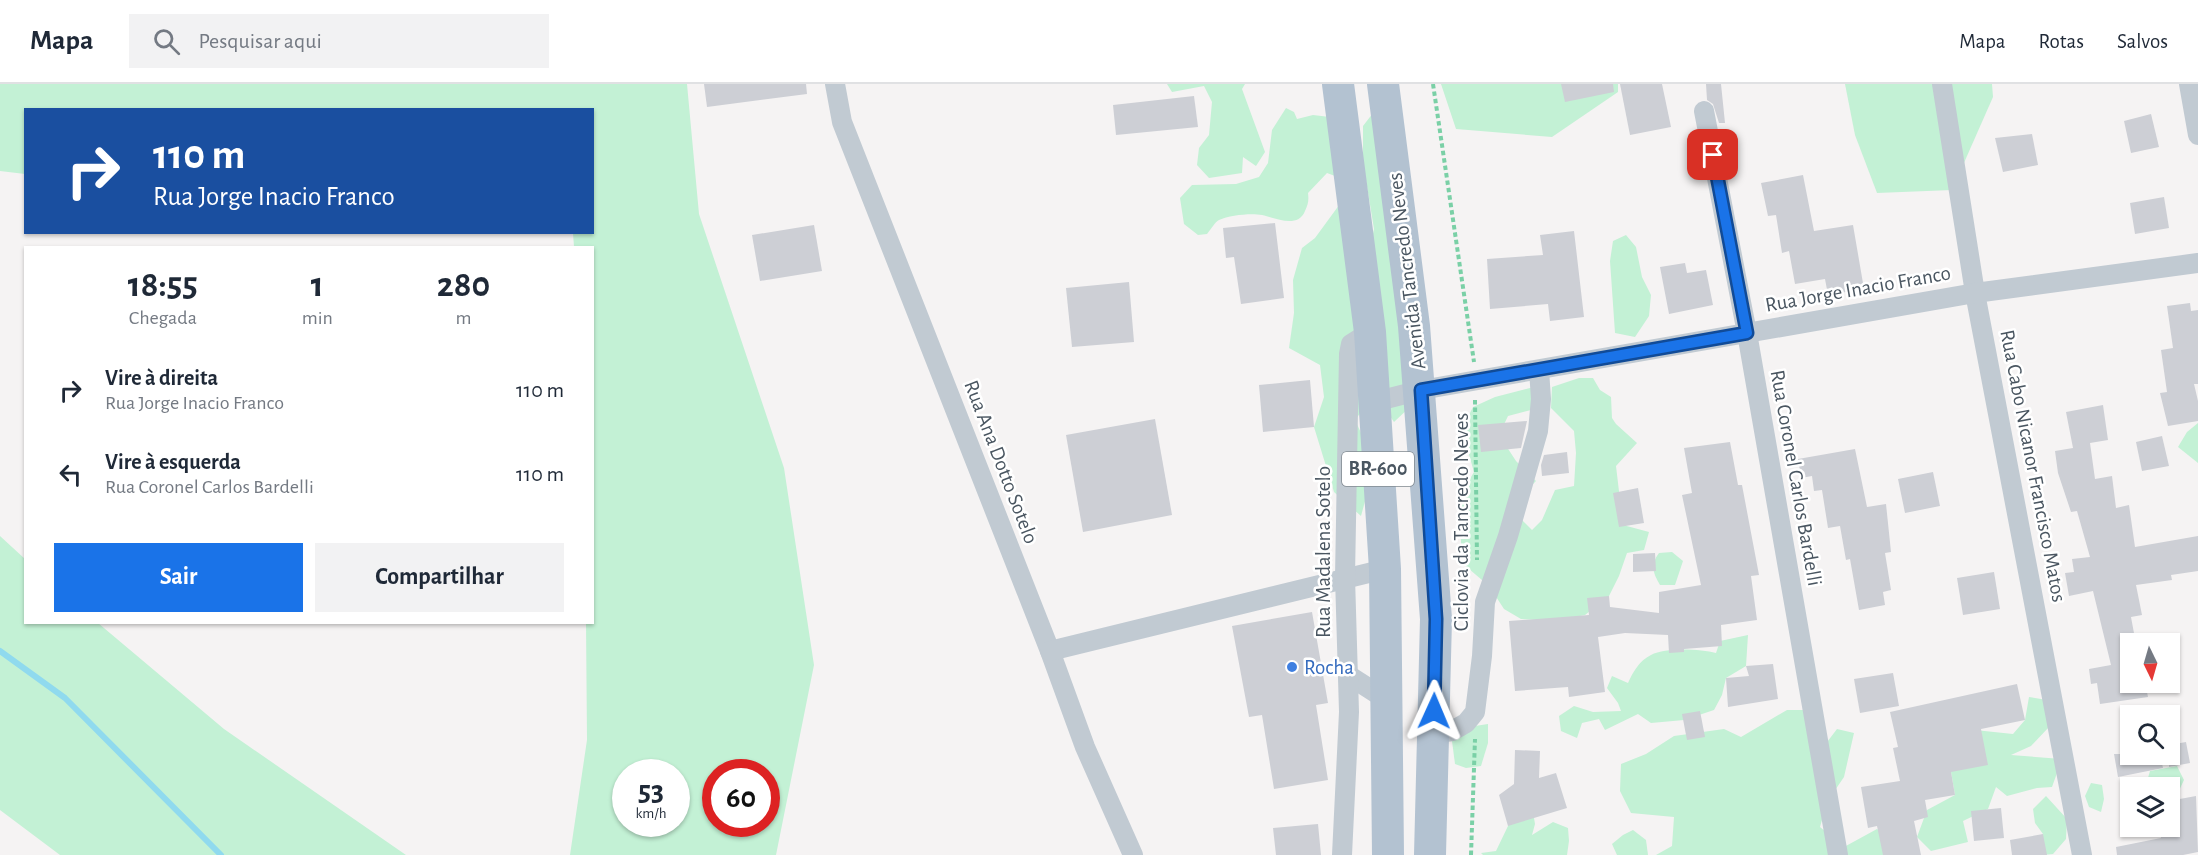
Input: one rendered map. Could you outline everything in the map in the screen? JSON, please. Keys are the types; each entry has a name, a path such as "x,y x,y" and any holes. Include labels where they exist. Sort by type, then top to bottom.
{"main road":[{"name":"BR-600","path":"1338,84 1370,332 1385,569 1388,855"},
{"name":"Avenida Tancredo Neves","path":"1383,84 1421,390 1436,619 1430,855"}],"street":[{"name":"Rua Ana Dotto Sotelo","path":"835,84 842,122 1050,651 1085,747 1133,855"},
{"name":"Rua Cabo Nicanor Francisco Matos","path":"1942,84 1975,292 2082,855"},
{"path":"2189,84 2198,135"},
{"name":"Rua Coronel Carlos Bardelli","path":"1704,111 1747,333 1838,855"},
{"name":"Rua Jorge Inacio Franco","path":"1374,402 1421,390 1975,292 2198,263"},
{"name":"Rua Madalena Sotelo","path":"1342,855 1349,712 1345,577 1349,354 1351,344 1370,332"},
{"path":"1434,734 1452,731 1466,723 1475,712 1482,656 1485,602 1508,536 1538,431 1541,399 1539,370"},
{"path":"1050,651 1385,569"},
{"path":"1348,675 1387,700"}],"path":[{"name":"Ciclovia da Tancredo Neves","path":"1433,84 1474,352 1477,570"},
{"path":"1471,855 1475,712"}],"green space":[{"path":"0,84 687,84 699,214 784,468 814,665 780,835 780,759 702,759 702,837 780,837 776,855 570,855 587,740 586,624 594,624 594,246 574,246 573,234 594,234 594,108 24,108 24,174 0,171"},
{"path":"1167,84 1245,84 1242,89 1265,152 1256,166 1243,157 1242,173 1209,178 1197,165 1199,148 1209,135 1212,102 1204,86 1172,92"},
{"path":"1441,84 1618,84 1618,92 1552,137 1456,129"},
{"path":"1845,84 1992,84 1993,97 1952,190 1877,193 1855,135"},
{"path":"1286,108 1294,112 1297,119 1313,115 1330,117 1370,247 1374,229 1363,162 1363,126 1373,113 1411,406 1394,422 1375,394 1355,420 1369,450 1370,483 1361,516 1334,492 1314,427 1324,397 1320,365 1289,348 1294,313 1293,280 1302,248 1315,238 1345,197 1343,179 1327,173 1308,193 1306,209 1297,220 1286,221 1257,214 1246,214 1219,220 1207,234 1198,235 1184,224 1180,198 1192,185 1236,184 1259,177 1268,163 1272,130"},
{"path":"1626,235 1636,247 1642,277 1651,295 1649,316 1635,337 1615,333 1610,261 1613,241"},
{"path":"1579,378 1593,378 1600,390 1611,397 1612,418 1637,443 1616,466 1623,525 1649,532 1644,550 1627,553 1609,596 1585,615 1557,621 1521,619 1504,609 1489,586 1462,563 1459,497 1474,472 1465,441 1464,425 1473,407 1495,397 1534,387 1539,408 1508,416 1499,435 1516,461 1536,481 1518,499 1519,517 1532,530 1542,520 1555,490 1574,486 1576,453 1574,431 1551,408 1552,387"},
{"path":"2198,423 2198,463 2178,447 2187,432"},
{"path":"0,536 24,558 24,624 99,624 224,729 406,855 60,855 0,810"},
{"path":"1672,552 1683,561 1675,585 1660,585 1654,573 1654,561 1659,553"},
{"path":"1748,635 1746,666 1726,678 1722,695 1714,710 1684,720 1651,723 1638,714 1605,730 1599,719 1582,723 1577,738 1561,731 1559,716 1574,706 1593,712 1621,711 1607,688 1612,676 1628,683 1634,671 1647,657 1665,651 1701,650 1716,653 1720,641"},
{"path":"2029,697 2053,701 2049,727 2031,746 2011,755 2062,759 2052,787 2037,788 2007,796 1996,787 1988,809 1963,821 1968,842 1931,851 1917,837 1927,810 1955,795 1951,772 1975,730 2013,734 2025,720"},
{"path":"1787,710 1815,710 1818,754 1837,729 1854,733 1844,777 1827,802 1820,827 1844,847 1877,829 1909,855 1656,855 1672,846 1674,817 1631,813 1620,791 1621,764 1646,754 1674,736 1724,729 1741,737"},
{"path":"1488,724 1488,743 1481,766 1466,768 1455,764 1452,741 1462,728"},
{"path":"2177,766 2184,780 2180,788 2180,777 2148,777 2150,771"},
{"path":"2091,783 2102,785 2104,799 2101,812 2089,807 2085,796"},
{"path":"2046,796 2067,819 2066,839 2053,854 2043,855 2043,834 2035,823 2033,809"},
{"path":"1519,812 1534,818 1532,835 1553,822 1568,828 1567,855 1483,855 1481,853 1496,851 1508,826"},
{"path":"1633,830 1646,840 1648,855 1617,855 1612,844"}],"building":[{"path":"704,84 806,84 807,94 707,107"},
{"path":"1561,84 1613,84 1614,92 1565,102"},
{"path":"1620,84 1662,84 1671,127 1630,135"},
{"path":"1706,84 1721,84 1725,123 1719,123 1713,104 1707,100"},
{"path":"1194,96 1198,127 1116,135 1113,105"},
{"path":"2151,114 2159,147 2131,153 2124,121"},
{"path":"2032,134 2038,165 2003,172 1995,138"},
{"path":"1803,175 1814,231 1853,225 1864,289 1828,295 1825,279 1795,284 1789,251 1782,253 1776,215 1768,216 1761,183"},
{"path":"2164,197 2169,228 2135,234 2130,203"},
{"path":"1275,223 1284,298 1241,304 1234,257 1226,258 1223,228"},
{"path":"814,225 822,271 760,281 752,235"},
{"path":"1574,231 1584,317 1550,321 1548,304 1490,309 1487,259 1543,255 1540,235"},
{"path":"1685,263 1687,273 1706,270 1713,305 1669,314 1660,267"},
{"path":"1129,282 1134,342 1072,347 1066,288"},
{"path":"2190,303 2191,311 2198,310 2198,384 2194,384 2198,401 2198,421 2168,426 2160,393 2167,392 2161,350 2173,348 2167,306"},
{"path":"1310,380 1314,427 1263,432 1259,385"},
{"path":"2103,405 2108,440 2090,443 2095,479 2112,476 2116,508 2129,505 2135,547 2198,536 2198,571 2171,575 2172,580 2136,585 2142,615 2131,617 2134,633 2120,633 2120,693 2147,693 2148,697 2100,704 2097,683 2091,684 2089,669 2111,665 2093,591 2069,596 2065,573 2074,572 2072,559 2090,557 2077,511 2071,512 2058,473 2055,451 2073,448 2066,412"},
{"path":"1155,419 1172,515 1083,532 1066,435"},
{"path":"1527,421 1521,448 1481,452 1478,425"},
{"path":"2162,436 2169,466 2142,471 2136,442"},
{"path":"1730,442 1738,485 1742,485 1759,575 1751,576 1757,620 1721,625 1722,646 1684,649 1684,652 1669,653 1668,635 1625,633 1598,637 1605,692 1569,697 1568,687 1515,691 1509,621 1589,615 1587,598 1609,596 1610,607 1659,613 1659,592 1701,585 1682,495 1692,493 1684,448"},
{"path":"1855,449 1867,507 1886,504 1891,552 1885,553 1891,590 1883,592 1885,605 1859,610 1850,559 1846,560 1840,526 1828,528 1822,490 1814,491 1812,476 1801,478 1798,459"},
{"path":"1567,452 1569,473 1542,476 1541,465 1544,455"},
{"path":"1933,472 1940,506 1905,513 1898,479"},
{"path":"1638,488 1644,523 1619,527 1613,493"},
{"path":"1655,553 1656,571 1633,572 1633,554"},
{"path":"1994,572 2000,609 1963,615 1957,578"},
{"path":"1312,612 1328,703 1316,705 1328,780 1274,789 1262,715 1249,717 1232,626"},
{"path":"1773,664 1778,699 1728,707 1726,678 1749,676 1746,666"},
{"path":"1893,673 1899,706 1860,713 1854,679"},
{"path":"2017,684 2025,720 1981,729 1988,765 1951,772 1955,795 1925,800 1928,817 1914,821 1921,855 1883,855 1877,826 1868,828 1861,787 1900,781 1893,748 1898,747 1890,712"},
{"path":"1700,711 1705,737 1687,740 1682,714"},
{"path":"2186,742 2190,763 2180,765 2180,743"},
{"path":"1515,750 1540,751 1539,778 1556,773 1567,808 1508,826 1499,795 1514,784"},
{"path":"2114,754 2120,754 2120,765 2162,765 2163,768 2118,777"},
{"path":"2196,796 2198,852 2183,855 2117,855 2116,847 2161,837 2180,837 2180,799"},
{"path":"2001,808 2004,838 1974,841 1971,811"},
{"path":"1318,824 1321,855 1276,855 1273,828"},
{"path":"2043,834 2047,855 2012,855 2010,840"}],"waterway":[{"path":"0,651 65,698 221,855"}],"place":[{"name":"Rocha","path":"1292,667"}],"route":[{"path":"1434,711 1436,619 1421,390 1747,333 1713,155"}]}
